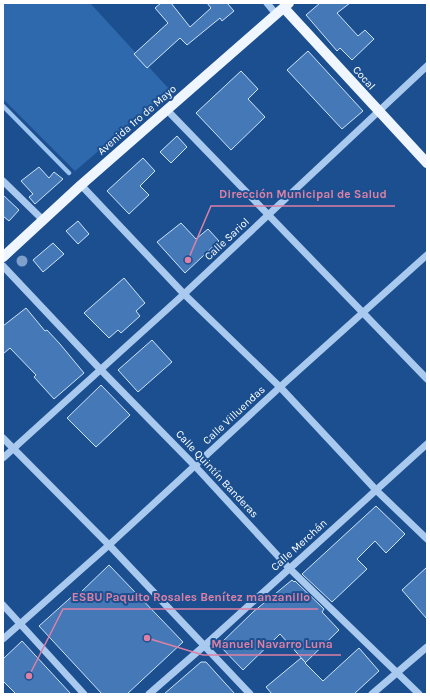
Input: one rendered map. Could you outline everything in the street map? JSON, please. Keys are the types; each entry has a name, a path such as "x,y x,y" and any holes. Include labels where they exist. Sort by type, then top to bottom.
{"main road":[{"name":"Avenida 1ro de Mayo","path":"3,257 81,185 283,8"},
{"name":"Cocal","path":"283,8 427,163"}],"street":[{"name":"Cocal","path":"267,3 283,8"},
{"name":"Calle Sariol","path":"3,458 184,294 427,66"},
{"path":"167,110 268,216 364,312 427,379"},
{"path":"3,181 43,220"},
{"path":"81,185 184,294 280,387 377,491 427,539"},
{"name":"Calle Villuendas","path":"3,639 109,545 280,387 427,255"},
{"name":"Calle Quintín Banderas","path":"3,266 101,370 195,466 289,568 419,694"},
{"path":"3,438 109,545 250,694"},
{"name":"Calle Merchán","path":"149,694 377,491 427,444"},
{"path":"3,606 84,694"},
{"path":"372,694 427,647"}],"shaded area":[{"path":"3,3 90,3 170,90 75,171 3,99"}],"building":[{"path":"161,3 171,3 190,27 211,8 207,3 227,3 234,11 222,21 220,18 187,45 180,38 147,68 134,54 168,23 155,8"},
{"path":"320,3 350,3 337,13 358,36 365,30 374,39 352,60 340,48 337,51 306,15"},
{"path":"308,51 363,111 342,129 287,70"},
{"path":"241,71 258,89 248,99 265,117 231,150 196,113"},
{"path":"177,136 187,147 171,163 160,152"},
{"path":"143,158 155,171 140,186 149,195 129,214 107,191"},
{"path":"39,167 49,178 54,172 63,179 35,204 29,197 33,194 21,181"},
{"path":"3,195 19,210 9,221 3,216"},
{"path":"78,221 89,234 78,244 66,231"},
{"path":"181,223 196,239 208,229 219,241 185,273 157,242"},
{"path":"53,243 64,254 43,272 33,260"},
{"path":"124,278 145,303 136,311 140,316 121,333 118,330 109,338 84,313"},
{"path":"26,308 45,331 47,330 60,344 84,373 54,399 34,377 36,375 10,348 3,354 3,326"},
{"path":"152,340 172,362 138,392 118,370"},
{"path":"101,385 130,415 96,447 67,418"},
{"path":"376,506 405,534 386,553 375,541 357,559 367,569 332,602 302,574"},
{"path":"109,565 183,642 127,694 102,694 39,626 78,591 80,593"},
{"path":"427,567 427,619 402,590"},
{"path":"292,580 294,582 295,581 324,609 322,612 339,630 305,663 323,681 359,648 379,671 354,694 272,694 266,687 301,658 305,662 280,634 243,670 219,645 253,612"},
{"path":"22,641 71,694 16,694 3,681 3,659"},
{"path":"201,662 206,662 235,694 164,694"}],"waterway":[{"path":"3,106 69,173"}],"place":[{"name":"Dirección Municipal de Salud","path":"188,260"},
{"name":"Manuel Navarro Luna","path":"147,638"},
{"name":"ESBU Paquito Rosales Benítez manzanillo","path":"29,676"}]}
